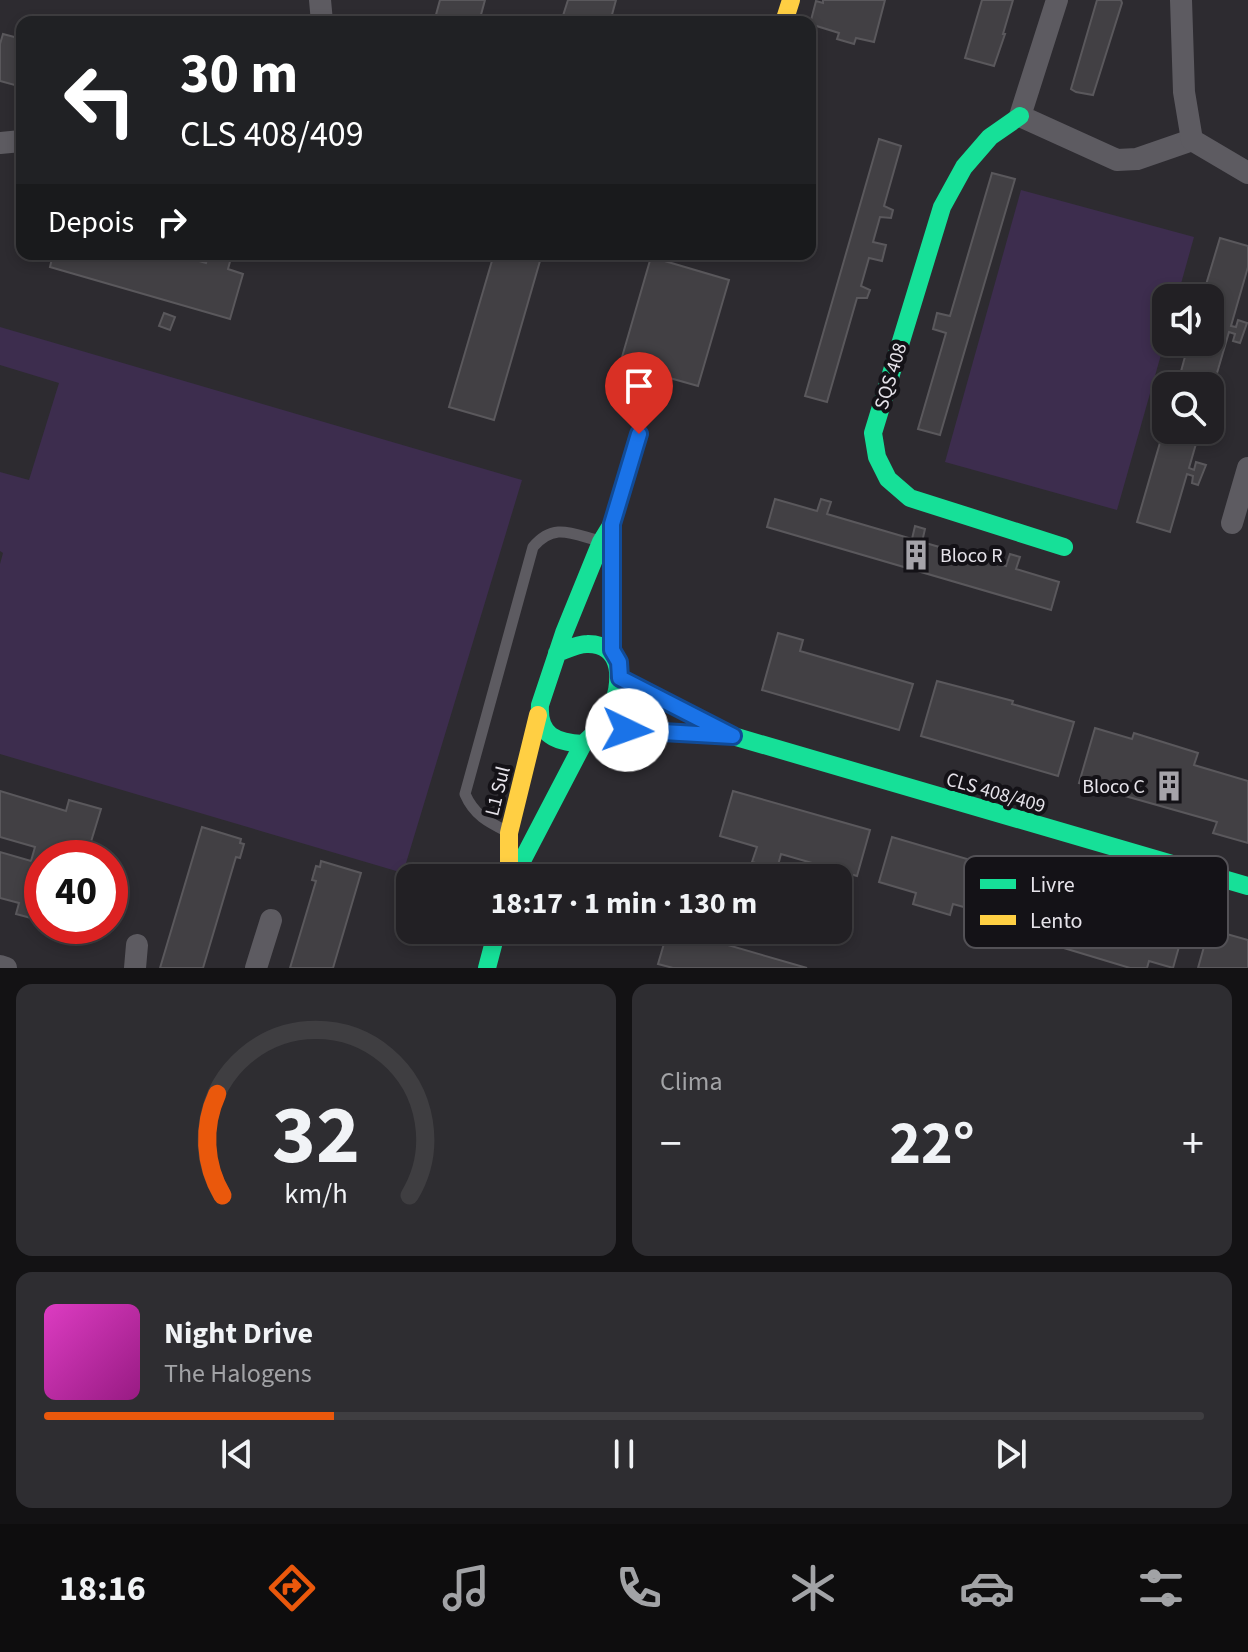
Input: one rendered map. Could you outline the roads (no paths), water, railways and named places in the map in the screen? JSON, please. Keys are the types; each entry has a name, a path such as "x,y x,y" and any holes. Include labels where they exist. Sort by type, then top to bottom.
{"street":[{"path":"1057,0 1020,116 1117,160 1137,159 1192,140 1248,173"},
{"path":"1181,0 1184,92 1192,140"},
{"name":"SQS 408","path":"1020,116 990,137 964,167 942,207 873,433 877,457 888,479 910,498 1064,547"},
{"path":"612,524 612,650 619,662 620,678 614,705 593,739 583,744 566,743 544,730 538,715 546,680 601,542 612,524 639,434"},
{"path":"1232,523 1248,468"},
{"path":"557,653 585,642 598,643 612,650"},
{"name":"CLS 408/409","path":"620,678 733,736 1145,856"},
{"name":"L1 Sul","path":"510,864 509,833 538,715"},
{"name":"CLS 408/409","path":"601,729 733,736"},
{"name":"L1 Sul","path":"519,864 583,744"},
{"name":"CLS 408/409","path":"1228,880 1248,886"},
{"path":"256,968 271,920"},
{"path":"487,968 493,944"},
{"path":"135,968 137,945"},
{"path":"0,966 6,968"}],"lane":[{"path":"509,833 472,810 465,794 533,547 541,537 556,530 601,542"}],"place":[{"name":"Bloco R","path":"916,555"},
{"name":"Bloco C","path":"1169,786"}]}
